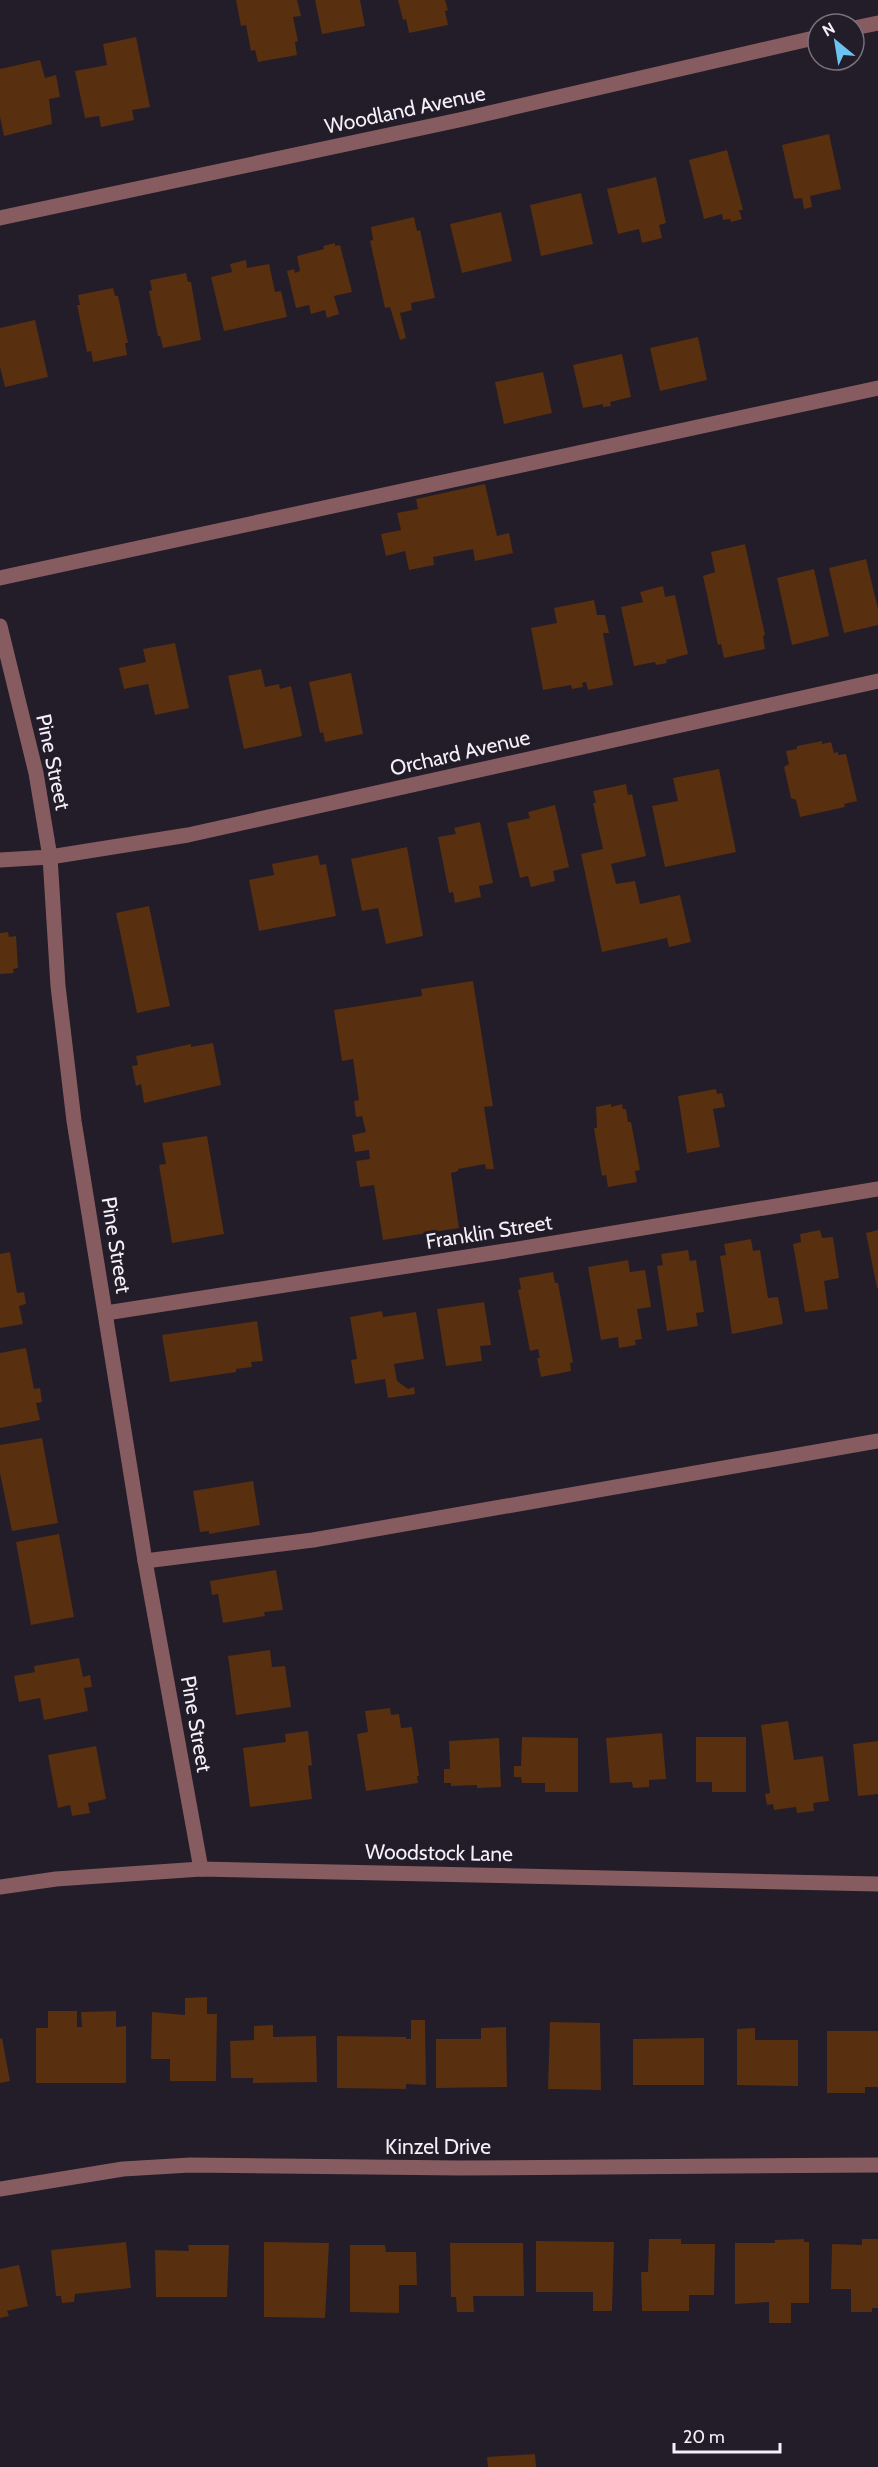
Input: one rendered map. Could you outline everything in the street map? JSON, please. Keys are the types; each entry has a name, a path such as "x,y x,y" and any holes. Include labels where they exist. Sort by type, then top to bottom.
{"street":[{"name":"Woodland Avenue","path":"0,218 447,122 806,40"},
{"path":"0,578 878,388"},
{"name":"Pine Street","path":"0,626 36,773 50,857 58,986 74,1121 146,1561 201,1869"},
{"name":"Orchard Avenue","path":"0,860 50,857 188,835 878,681"},
{"name":"Franklin Street","path":"106,1313 505,1251 878,1189"},
{"path":"146,1561 325,1538 878,1441"},
{"name":"Woodstock Lane","path":"0,1887 56,1879 201,1869 878,1884"},
{"name":"Kinzel Drive","path":"0,2189 123,2169 190,2165 460,2168 878,2165"}],"building":[{"path":"236,0 297,0 301,16 293,17 298,41 295,42 297,55 258,62 255,50 251,51 246,25 241,26"},
{"path":"315,0 360,0 365,26 322,34"},
{"path":"398,0 445,0 448,25 409,33"},
{"path":"136,37 150,107 132,110 134,120 101,127 99,116 85,118 75,71 107,65 103,44"},
{"path":"40,60 45,78 56,75 60,97 49,99 52,124 4,136 0,117 0,69"},
{"path":"829,134 841,189 810,196 812,207 804,209 802,198 794,199 782,145"},
{"path":"727,150 743,210 739,210 742,219 731,222 730,219 723,220 722,214 704,219 689,160"},
{"path":"656,177 666,223 659,225 662,238 642,243 639,229 618,234 607,189"},
{"path":"581,193 593,244 541,256 530,205"},
{"path":"501,212 512,261 462,273 450,224"},
{"path":"414,217 417,231 420,230 435,298 411,303 412,310 400,313 406,338 400,340 390,307 385,308 370,241 373,240 371,227"},
{"path":"335,243 335,246 340,245 352,292 334,296 339,314 327,318 325,310 311,314 309,305 296,308 287,271 294,269 295,273 300,271 297,256 324,249 323,246"},
{"path":"246,260 247,268 269,264 275,292 281,291 287,317 224,331 211,277 232,272 230,264"},
{"path":"186,273 188,282 191,282 201,340 163,348 160,336 158,336 149,291 152,290 150,280"},
{"path":"113,288 115,296 118,296 128,343 125,343 127,355 93,362 91,351 87,352 77,305 80,305 78,295"},
{"path":"35,320 48,377 5,387 0,367 0,328"},
{"path":"698,337 707,380 660,391 650,348"},
{"path":"622,354 631,397 610,402 611,406 603,407 603,404 583,408 573,365"},
{"path":"543,372 552,413 504,424 495,382"},
{"path":"485,484 497,536 509,533 513,553 475,561 473,549 433,557 434,565 409,570 405,551 386,556 381,534 401,530 397,513 418,509 416,499"},
{"path":"745,544 765,635 763,636 765,649 724,658 721,644 718,645 703,576 715,572 711,552"},
{"path":"866,559 878,609 878,625 844,633 829,568"},
{"path":"814,569 829,636 792,645 777,578"},
{"path":"663,586 665,597 675,595 688,654 666,660 667,663 656,665 655,662 634,666 621,607 643,602 640,592"},
{"path":"594,600 597,615 605,615 609,633 603,633 613,685 588,690 586,682 582,683 583,687 572,689 571,685 543,690 531,628 557,623 554,608"},
{"path":"175,643 189,708 155,715 148,684 124,689 119,668 146,662 143,649"},
{"path":"261,669 265,687 279,684 280,689 291,686 302,736 244,749 228,676"},
{"path":"351,673 363,734 325,742 323,732 320,733 309,682"},
{"path":"822,741 822,744 831,742 834,753 846,754 857,801 844,804 845,807 800,817 796,800 791,798 784,767 789,764 786,751 797,749 797,746"},
{"path":"719,769 736,852 665,867 652,806 678,801 673,778"},
{"path":"626,784 628,795 632,794 646,856 611,864 616,884 635,881 640,904 680,895 691,942 669,947 667,938 602,952 581,854 603,849 593,803 596,803 593,791"},
{"path":"555,805 569,867 553,871 555,881 531,887 528,876 520,878 507,823 530,818 528,812"},
{"path":"480,822 493,883 479,886 481,897 455,903 453,892 449,893 438,837 456,834 454,828"},
{"path":"407,847 423,936 386,944 378,908 362,911 351,859"},
{"path":"318,855 320,865 326,864 336,916 259,931 249,880 274,875 272,864"},
{"path":"149,906 170,1006 137,1013 116,913"},
{"path":"8,932 9,937 16,936 18,968 13,969 14,973 0,974 0,933"},
{"path":"473,981 493,1106 484,1107 494,1169 486,1169 485,1164 458,1169 451,1173 459,1228 383,1240 374,1185 360,1187 356,1161 370,1159 369,1150 355,1152 352,1135 366,1132 362,1116 356,1117 354,1101 359,1100 353,1059 342,1061 334,1010 422,996 421,989"},
{"path":"213,1043 221,1085 144,1103 141,1084 136,1086 132,1066 138,1065 136,1056 191,1044 191,1047"},
{"path":"716,1089 717,1094 722,1093 725,1107 713,1109 720,1147 687,1153 678,1096"},
{"path":"611,1104 611,1107 622,1104 623,1109 626,1109 628,1122 631,1122 640,1170 635,1171 637,1182 608,1187 606,1175 602,1176 594,1128 597,1128 596,1107"},
{"path":"207,1136 224,1234 172,1243 159,1165 166,1164 162,1143"},
{"path":"820,1230 822,1238 833,1237 839,1278 824,1281 828,1309 805,1312 793,1244 801,1242 800,1234"},
{"path":"878,1230 878,1288 877,1288 866,1233"},
{"path":"751,1239 753,1251 760,1250 768,1298 778,1297 783,1324 732,1334 720,1256 726,1255 724,1244"},
{"path":"688,1250 690,1261 696,1260 704,1312 696,1313 698,1326 667,1331 657,1266 663,1265 661,1254"},
{"path":"10,1252 17,1293 24,1292 26,1304 19,1306 23,1324 0,1328 0,1254"},
{"path":"628,1260 630,1272 645,1270 651,1307 637,1309 642,1339 635,1340 636,1345 619,1348 618,1337 601,1340 588,1267"},
{"path":"553,1272 555,1283 558,1283 573,1362 570,1363 571,1371 541,1377 537,1358 540,1358 538,1349 530,1351 518,1290 521,1289 519,1278"},
{"path":"484,1302 491,1345 480,1346 482,1361 446,1366 437,1309"},
{"path":"382,1311 383,1317 416,1312 424,1359 394,1364 397,1381 408,1389 414,1387 415,1394 388,1398 385,1379 355,1384 351,1360 357,1359 350,1317"},
{"path":"257,1321 263,1361 251,1362 252,1367 236,1369 236,1372 170,1382 162,1335"},
{"path":"26,1348 34,1389 40,1388 42,1402 36,1403 40,1420 0,1428 0,1353"},
{"path":"42,1438 58,1523 12,1531 0,1473 0,1445"},
{"path":"253,1481 260,1525 209,1534 209,1531 200,1532 193,1491"},
{"path":"59,1534 74,1617 31,1625 16,1542"},
{"path":"276,1570 283,1610 264,1612 265,1616 223,1623 218,1594 212,1595 210,1581"},
{"path":"270,1650 272,1667 285,1666 291,1707 236,1715 228,1656"},
{"path":"79,1658 83,1677 90,1675 92,1687 84,1688 88,1711 44,1720 40,1698 19,1702 14,1676 35,1672 34,1666"},
{"path":"390,1708 391,1715 399,1714 401,1728 412,1727 418,1783 366,1791 357,1734 368,1732 365,1711"},
{"path":"788,1721 794,1760 823,1756 829,1801 813,1803 814,1811 797,1813 796,1807 774,1810 773,1804 767,1805 765,1794 770,1793 761,1725"},
{"path":"308,1731 312,1765 308,1766 312,1799 250,1807 243,1748 286,1742 285,1734"},
{"path":"662,1733 666,1779 649,1780 649,1787 633,1788 632,1782 610,1783 606,1738"},
{"path":"522,1737 578,1738 578,1792 545,1792 545,1783 522,1783 521,1777 514,1777 514,1766 521,1766"},
{"path":"696,1737 746,1737 746,1792 712,1792 712,1782 696,1782"},
{"path":"499,1738 501,1787 477,1788 477,1785 451,1786 451,1783 444,1783 444,1769 450,1769 449,1741"},
{"path":"878,1741 878,1794 858,1796 853,1744"},
{"path":"96,1746 106,1799 88,1803 90,1813 72,1816 70,1805 58,1808 48,1755"},
{"path":"207,1997 207,2014 217,2014 216,2081 170,2081 170,2059 151,2059 152,2012 185,2015 185,1998"},
{"path":"48,2011 77,2011 77,2027 82,2027 81,2012 116,2011 116,2027 126,2026 126,2083 36,2083 36,2028 48,2028"},
{"path":"411,2020 425,2020 426,2085 406,2084 406,2089 337,2088 337,2036 411,2039"},
{"path":"550,2022 600,2023 601,2090 548,2089"},
{"path":"273,2025 273,2037 316,2036 317,2082 253,2083 253,2078 231,2078 230,2041 254,2040 254,2026"},
{"path":"506,2027 507,2087 436,2088 436,2039 481,2039 481,2028"},
{"path":"755,2028 755,2040 798,2040 798,2086 737,2085 737,2029"},
{"path":"827,2031 878,2031 878,2087 865,2087 865,2093 827,2093"},
{"path":"2,2038 10,2081 0,2083 0,2039"},
{"path":"704,2038 704,2085 633,2085 633,2039"},
{"path":"649,2239 681,2239 681,2244 715,2244 714,2295 689,2295 689,2311 642,2311 641,2272 648,2272"},
{"path":"804,2239 804,2242 809,2242 809,2303 791,2303 791,2323 769,2323 769,2302 735,2304 735,2243 775,2243 775,2240"},
{"path":"862,2239 878,2239 878,2308 872,2308 872,2312 851,2312 851,2289 831,2289 832,2244 862,2245"},
{"path":"536,2241 614,2242 612,2311 593,2311 593,2292 536,2292"},
{"path":"126,2242 131,2288 75,2294 74,2302 62,2303 61,2296 56,2296 51,2250"},
{"path":"264,2242 329,2243 325,2318 264,2317"},
{"path":"450,2243 523,2243 524,2296 473,2296 474,2312 457,2312 456,2297 451,2297"},
{"path":"188,2245 229,2245 227,2297 156,2297 155,2250 189,2251"},
{"path":"350,2245 385,2245 386,2252 416,2252 417,2285 399,2285 399,2313 350,2312"},
{"path":"19,2265 28,2306 7,2311 9,2316 0,2318 0,2269"},
{"path":"535,2454 536,2467 488,2467 487,2457"}]}
